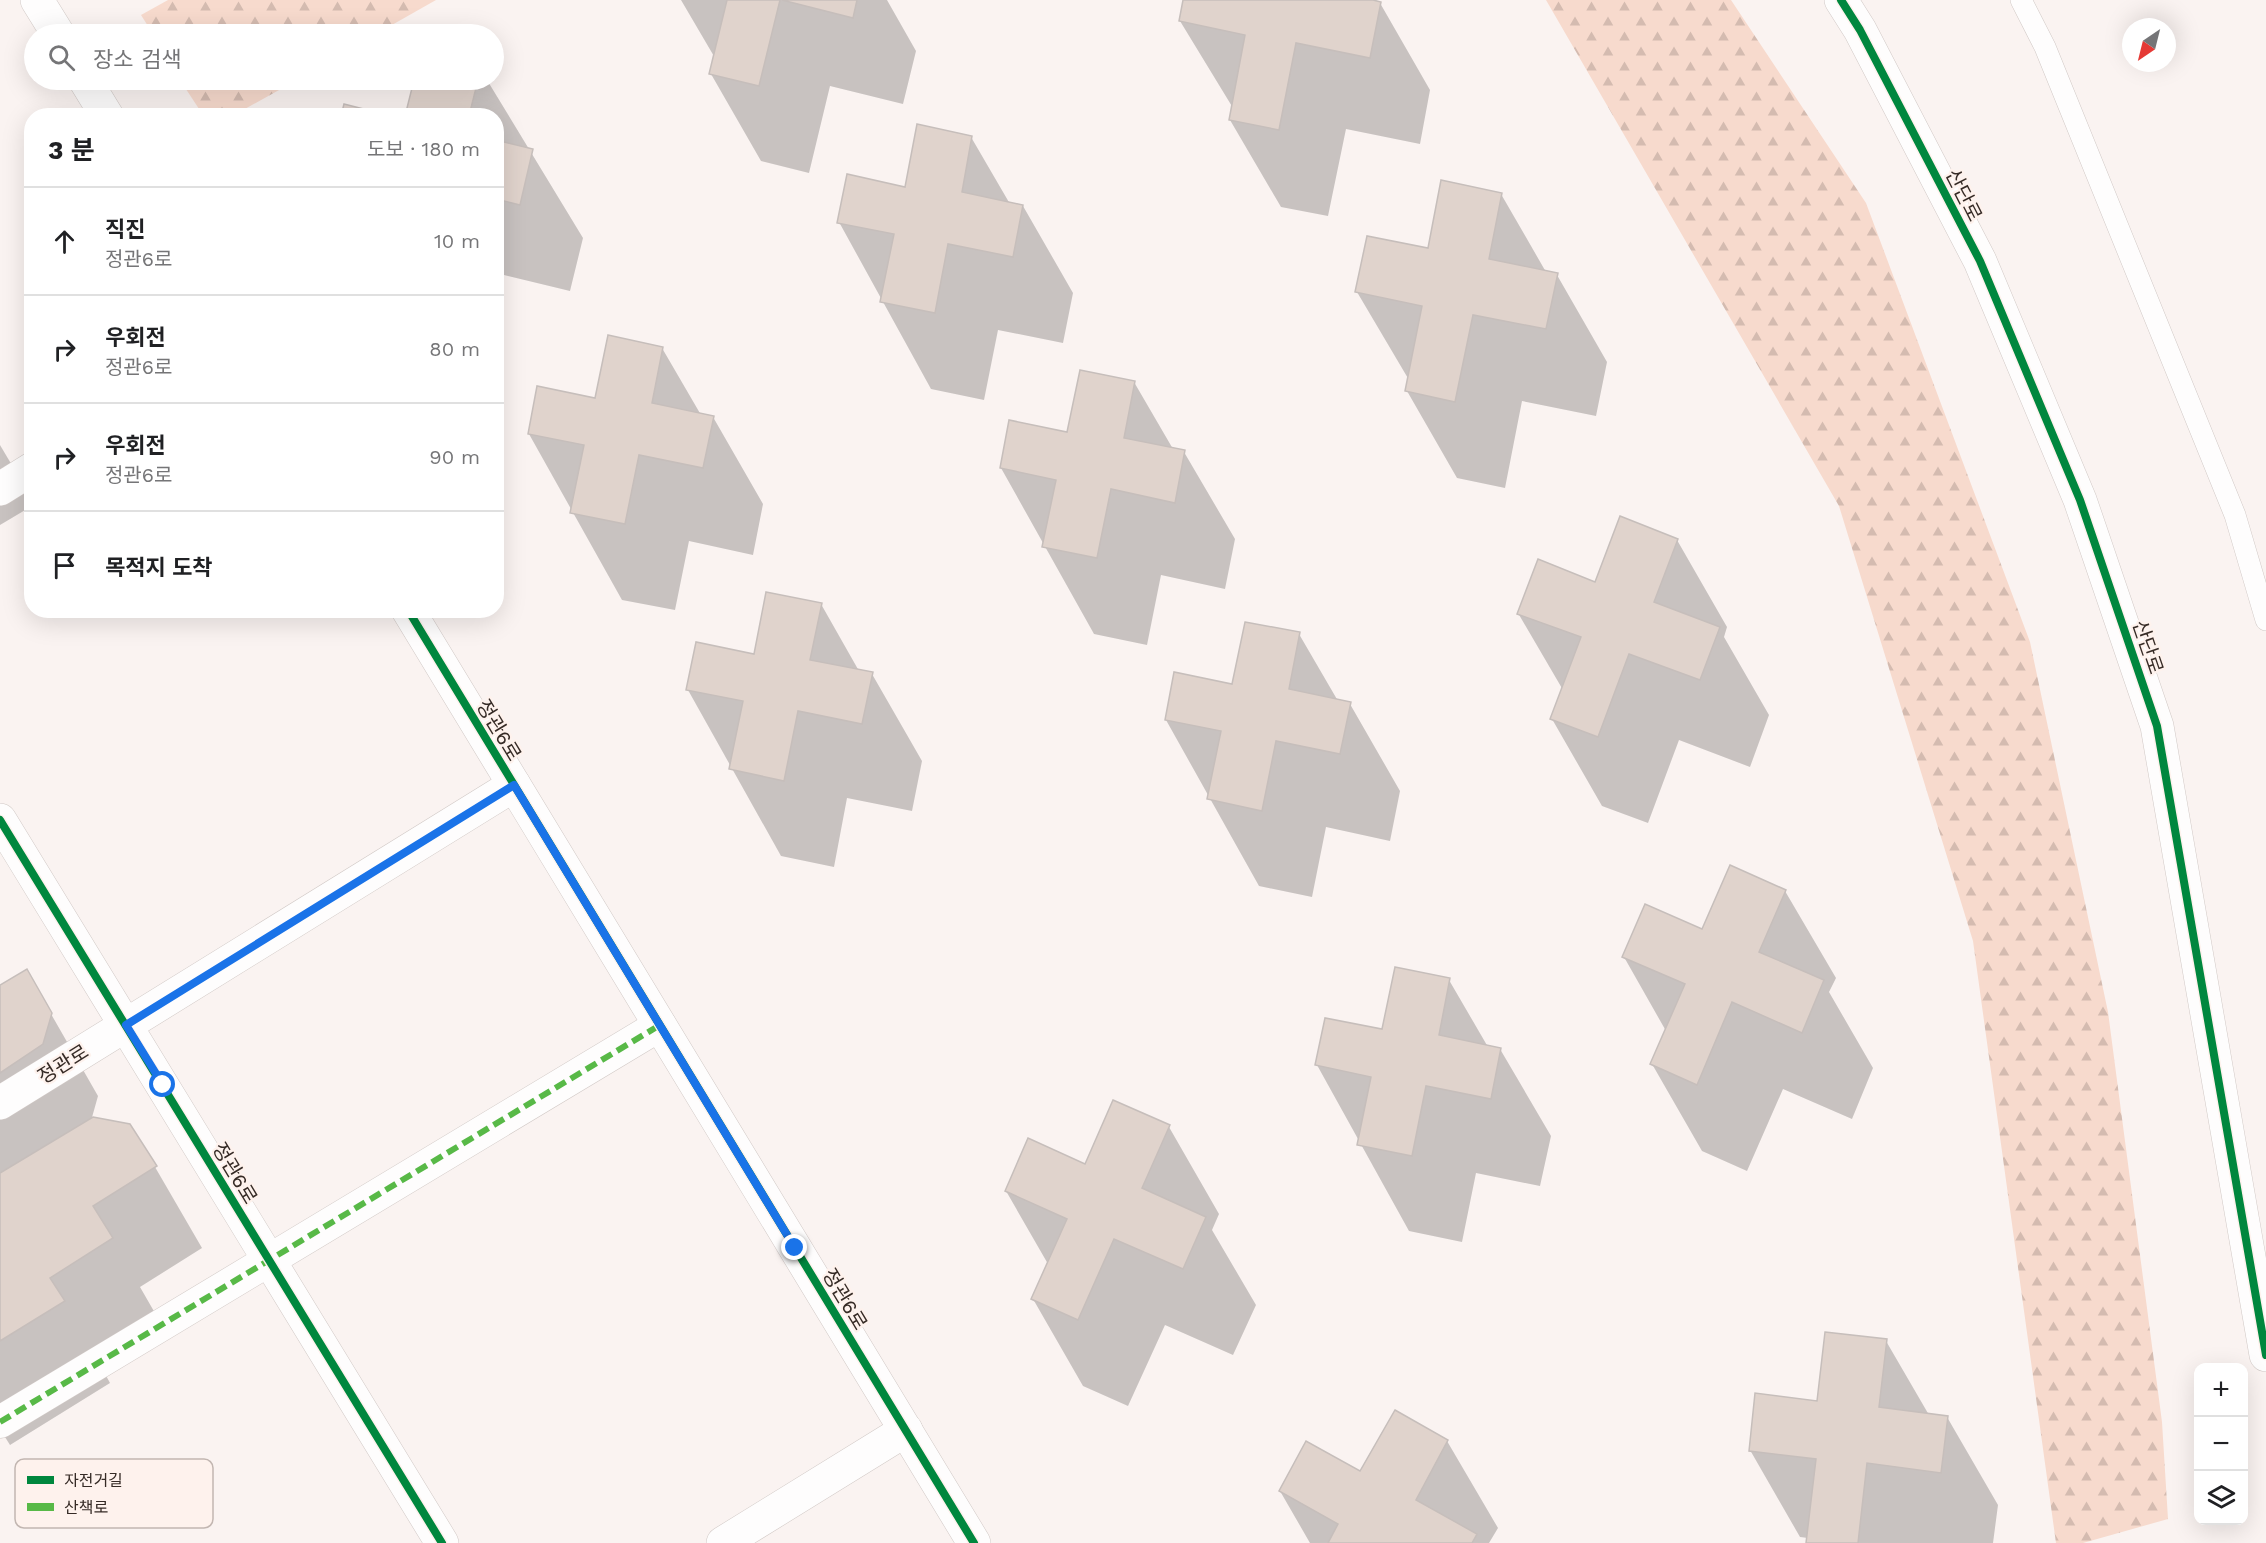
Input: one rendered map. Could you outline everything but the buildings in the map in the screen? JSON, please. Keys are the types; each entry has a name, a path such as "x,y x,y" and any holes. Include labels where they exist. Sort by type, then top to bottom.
{"street":[{"path":"37,0 52,24"},
{"name":"산단로","path":"1841,0 1860,30 1980,261 2080,500 2157,726 2266,1355"},
{"path":"91,90 102,108"},
{"path":"0,489 24,474"},
{"name":"정관6로","path":"413,618 974,1543"},
{"name":"정관6로","path":"126,1025 514,785"},
{"name":"정관6로","path":"0,820 442,1543"},
{"name":"정관로","path":"0,1103 126,1025"},
{"path":"0,1422 660,1025"},
{"path":"723,1543 906,1430"}],"lane":[{"path":"2020,0 2045,47 2235,515 2266,620"}],"green space":[{"path":"168,0 436,0 394,24 147,24 141,15"},
{"path":"1546,0 1731,0 1866,203 2030,642 2108,1012 2162,1422 2168,1519 2083,1543 2056,1543 1973,941 1839,506"},
{"path":"187,90 279,90 247,108 198,108"}],"marked path":[{"path":"0,1422 660,1025"}],"cycle path":[{"path":"1841,0 1860,30 1980,261 2080,500 2157,726 2266,1355"},
{"path":"413,618 974,1543"},
{"path":"0,820 442,1543"}],"route":[{"path":"163,1085 126,1025 514,785 795,1248"}]}
